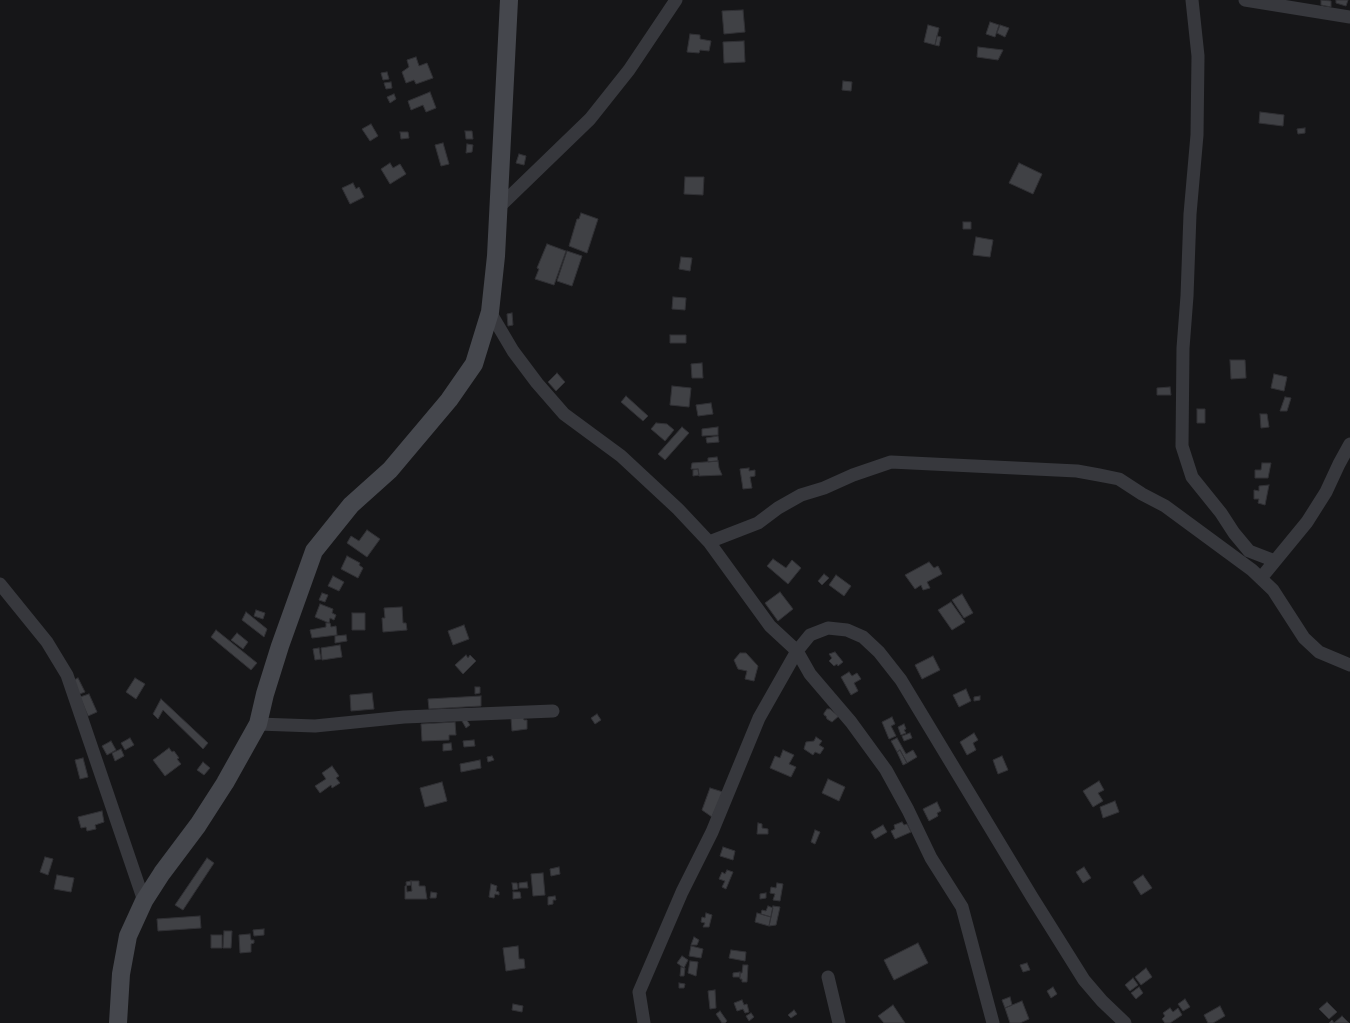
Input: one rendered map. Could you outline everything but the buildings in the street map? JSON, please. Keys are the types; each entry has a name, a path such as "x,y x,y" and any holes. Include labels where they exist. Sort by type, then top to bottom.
{"street":[{"path":"118,1023 121,974 128,936 144,901 162,873 198,825 225,783 258,724 265,694 280,646 314,551 351,505 390,470 449,400 474,364 490,312 496,256 509,0"},
{"path":"498,208 590,119 629,70 676,0"},
{"path":"1192,0 1198,56 1197,135 1190,214 1187,296 1183,348 1182,446 1192,477 1221,513 1248,551 1275,561"},
{"path":"1245,0 1350,17"},
{"path":"490,312 513,351 564,414 621,456 678,509 709,542 770,626 797,651 810,674 851,722 886,770 908,810 931,858 962,907 993,1023"},
{"path":"1261,578 1307,522 1326,492 1350,444"},
{"path":"709,542 758,523 778,508 801,495 824,488 853,475 891,462 1077,471 1119,479 1142,494 1165,506 1252,570 1273,590 1304,638 1319,652 1350,665"},
{"path":"0,584 47,642 67,675 144,901"},
{"path":"644,1023 638,992 682,892 712,832 759,718 797,651 810,635 828,628 847,630 863,637 879,652 902,680 1028,891 1084,980 1102,1001 1125,1023"},
{"path":"258,724 314,726 404,717 553,711"},
{"path":"828,977 839,1023"}]}
